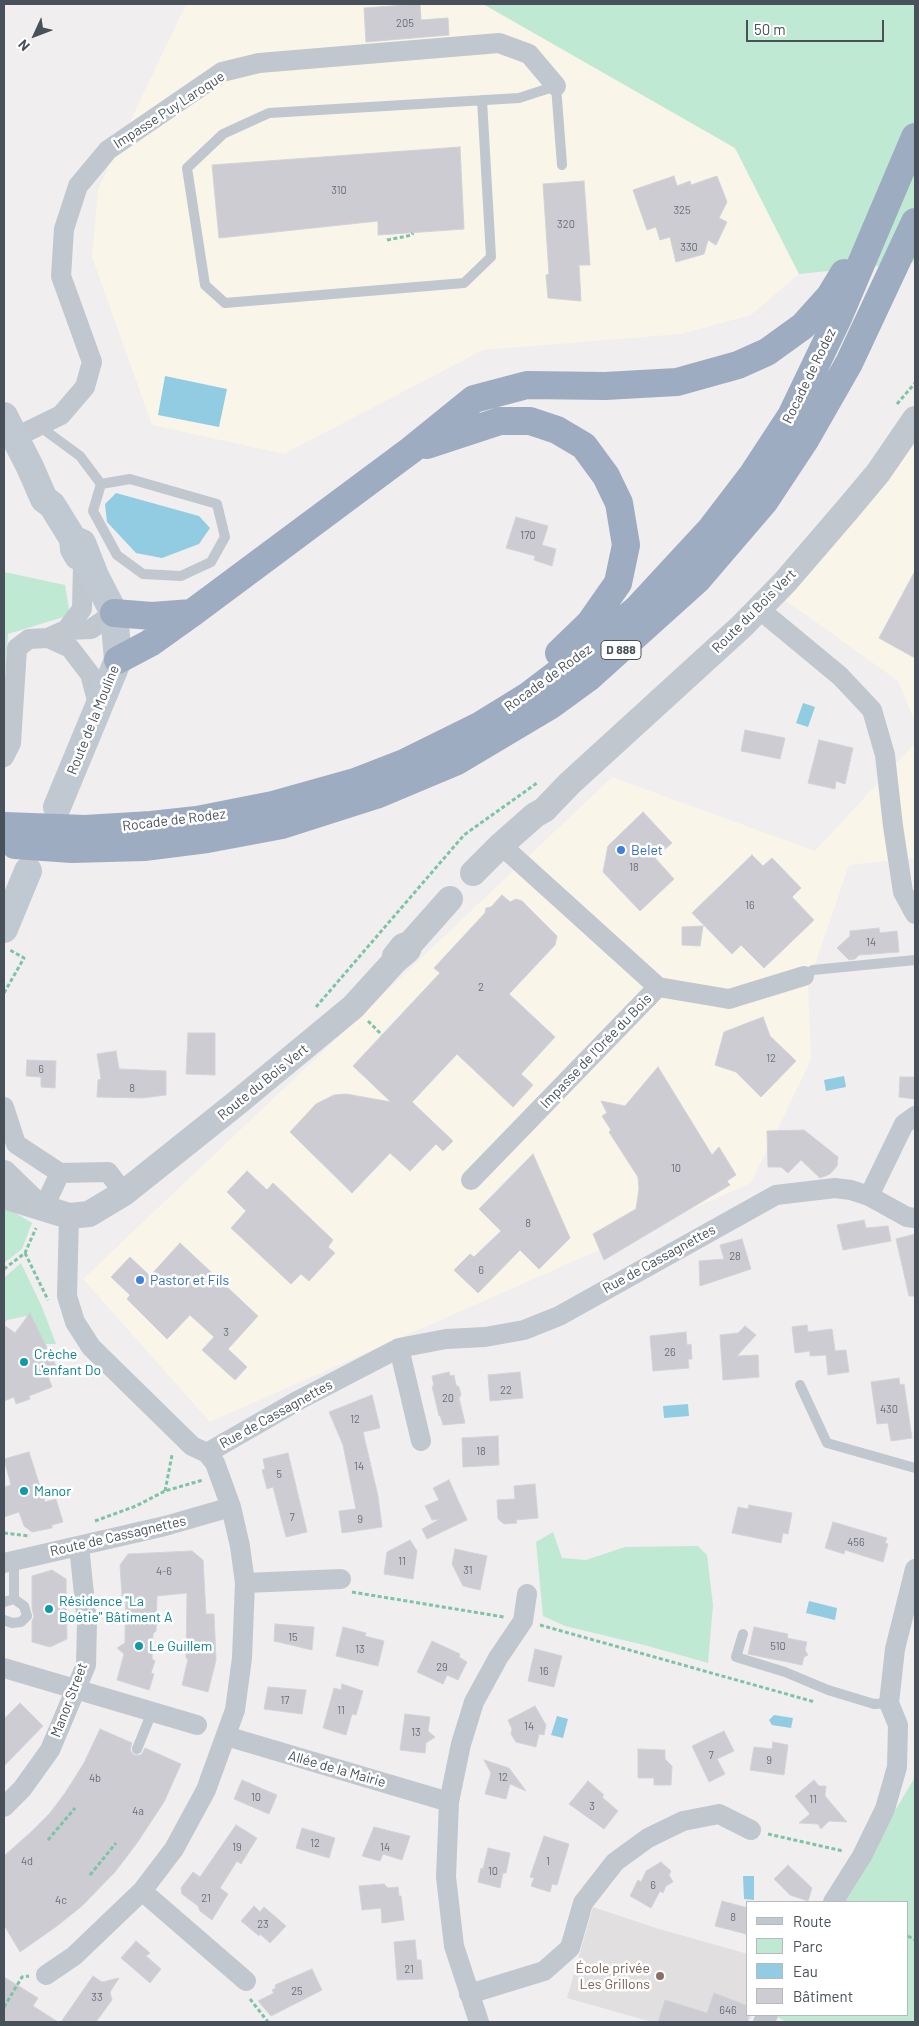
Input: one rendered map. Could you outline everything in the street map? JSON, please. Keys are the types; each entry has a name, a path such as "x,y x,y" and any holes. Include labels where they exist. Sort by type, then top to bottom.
{"highway":[{"path":"118,660 150,643 192,613 411,450 474,399 527,384 605,386 677,382 738,364 768,352 804,326 830,296 851,262 915,126"},
{"name":"Rocade de Rodez","path":"8,841 74,846 151,826 196,820 273,805 355,782 404,763 481,724 528,696 582,655 637,609 711,529 753,474 791,416 838,318 915,137"},
{"name":"Rocade de Rodez","path":"74,846 99,860 144,847 207,839 282,825 376,795 457,761 551,705 588,678 698,579 764,502 805,440 849,363 915,222"},
{"path":"196,820 241,803 310,785 376,764 433,740 483,711 567,647 590,623 618,583 626,545 618,503 606,476 584,446 558,430 539,424 500,421 411,450"},
{"path":"114,613 152,616 192,613"},
{"path":"8,841 74,846"}],"main road":[{"name":"Route de la Mouline","path":"19,426 30,466 53,492 52,505 73,539 74,549 89,570 114,613 118,660 57,807"},
{"path":"5,939 28,872"}],"street":[{"name":"Impasse Puy Laroque","path":"19,426 61,415 85,387 92,362 61,276 64,229 78,186 108,150 222,72 259,63 499,43 529,54 556,86"},
{"name":"Route du Bois Vert","path":"69,1216 89,1214 124,1193 353,1007 450,899 451,891 465,875 473,873 534,815 537,809 559,788 570,783 742,626 785,582 878,473 915,419"},
{"path":"66,630 82,609 89,570"},
{"path":"759,609 840,676 872,710 885,755 903,892 915,914"},
{"path":"4,757 11,743 17,648 29,639 48,638 66,630 91,629 114,613"},
{"path":"48,638 70,648 90,674 99,707"},
{"name":"Impasse de l'Orée du Bois","path":"471,1180 658,987 501,845"},
{"path":"658,987 730,998 804,976"},
{"path":"4,1107 16,1144 60,1173 108,1172 124,1193"},
{"path":"869,1196 904,1124 915,1116"},
{"path":"4,1173 39,1213"},
{"path":"39,1213 60,1173"},
{"name":"Rue de Cassagnettes","path":"207,1453 299,1400 399,1348 446,1339 485,1337 524,1330 560,1316 776,1195 836,1188 851,1190 869,1196 907,1217 915,1218"},
{"path":"4,1196 39,1213 69,1216 67,1296 75,1322 91,1347 192,1446 207,1453 215,1463 231,1506 246,1583 242,1658 235,1710 206,1790 174,1849 142,1891 74,1956 46,1975"},
{"path":"399,1348 421,1441"},
{"name":"Route de Cassagnettes","path":"9,1561 165,1526 231,1506"},
{"name":"Manor Street","path":"4,1807 22,1789 50,1750 86,1665 87,1623 79,1546"},
{"path":"834,1901 862,1856 885,1809 897,1767 907,1725 889,1703 895,1649 915,1568"},
{"path":"246,1583 341,1579"},
{"path":"479,2022 454,1946 446,1877 449,1802 461,1744 474,1702 498,1658 523,1620 527,1594"},
{"path":"4,1668 197,1725"},
{"name":"Allée de la Mairie","path":"226,1736 449,1802"},
{"path":"469,1994 544,1971 570,1948 584,1903 615,1862 648,1838 683,1821 719,1814 751,1830"},
{"path":"142,1891 246,1981"}],"lane":[{"path":"482,100 491,257 464,284 225,303 205,285 187,168 223,134 269,113 482,100 519,98 556,86 562,166"},
{"path":"19,426 80,456 101,484"},
{"path":"130,479 217,504 225,538 211,562 181,576 143,574 117,554 93,511 101,484 130,479"},
{"path":"804,976 813,970 915,960"},
{"path":"800,1385 827,1443 915,1468"},
{"path":"4,1620 12,1623 21,1622 27,1616 24,1606 14,1599 9,1561"},
{"path":"4,1602 14,1599"},
{"path":"743,1634 736,1656 785,1672 828,1690 874,1704 889,1703"},
{"path":"137,1749 152,1712"}],"path":[{"path":"387,240 414,233"},
{"path":"4,993 24,958 5,939"},
{"path":"368,1020 382,1035"},
{"path":"4,1269 25,1253 39,1213"},
{"path":"93,1522 136,1506 165,1491 186,1484 220,1477"},
{"path":"4,1534 37,1537"},
{"path":"341,1579 351,1592 523,1620 821,1703"},
{"path":"48,1840 75,1808"},
{"path":"751,1830 862,1856"},
{"path":"90,1875 116,1843"},
{"path":"4,2007 22,1977 46,1975"},
{"path":"246,1981 251,2000 268,2022"}],"shaded area":[{"path":"186,4 483,4 735,148 799,274 751,315 681,334 483,350 284,454 152,425 92,257 98,189"},
{"path":"915,440 915,722 898,681 785,600"},
{"path":"915,743 915,858 849,865 808,985 811,1060 751,1183 210,1422 83,1279 612,777 815,851"},
{"name":"École privée Les Grillons","path":"593,1907 659,1929 746,1953 746,2016 751,2016 748,2022 652,2022 567,1998"}],"green space":[{"path":"483,4 915,4 915,262 799,274 735,148"},
{"path":"4,572 65,585 70,615 8,634 4,697"},
{"path":"4,1208 32,1223 22,1249 4,1263"},
{"path":"21,1263 42,1307 56,1344 39,1344 26,1316 7,1320 4,1324 4,1278"},
{"path":"553,1532 562,1558 586,1560 625,1547 698,1546 707,1555 713,1605 708,1663 565,1626 543,1616 536,1542"},
{"path":"915,1777 915,2022 786,2022 776,2016 909,2016 909,1901 842,1901"}],"water":[{"path":"165,376 227,389 219,427 158,415"},
{"path":"116,493 199,516 210,528 199,544 162,558 136,553 107,522 105,504"},
{"path":"803,703 815,707 808,727 796,723"},
{"path":"844,1076 846,1087 826,1091 824,1080"},
{"path":"688,1404 689,1416 664,1418 663,1406"},
{"path":"809,1601 837,1608 835,1620 806,1613"},
{"path":"774,1715 793,1718 791,1728 772,1725 769,1720"},
{"path":"557,1716 568,1719 563,1738 551,1735"},
{"path":"743,1876 754,1876 754,1900 744,1899"}],"building":[{"path":"420,4 421,20 448,18 449,35 366,42 364,8"},
{"path":"460,147 464,229 378,235 378,221 219,238 212,165"},
{"path":"674,176 677,186 690,181 691,185 717,176 727,202 719,218 727,222 716,245 708,240 704,254 676,262 670,237 660,240 656,227 647,230 633,190"},
{"path":"584,181 590,265 579,265 581,301 548,298 546,275 549,274 543,184"},
{"path":"516,517 548,526 542,545 556,549 552,566 534,560 535,556 506,548"},
{"path":"915,571 915,658 879,638"},
{"path":"745,730 785,738 780,759 741,751"},
{"path":"819,740 853,748 845,784 836,781 835,789 808,783"},
{"path":"643,812 672,843 655,858 674,879 640,911 603,872 608,846"},
{"path":"752,855 763,866 772,858 801,888 792,897 814,920 764,968 741,945 732,954 692,913"},
{"path":"502,895 510,902 516,899 522,901 557,936 555,945 509,994 555,1037 521,1074 533,1085 513,1107 457,1054 412,1102 453,1141 443,1151 436,1144 410,1171 390,1153 352,1193 290,1132 316,1104 334,1095 346,1094 391,1102 353,1066 440,973 434,968 485,913 486,908 491,907"},
{"path":"703,926 700,946 682,945 682,927"},
{"path":"879,928 880,933 897,931 899,952 859,955 855,959 849,960 837,948 850,936 850,931"},
{"path":"763,1017 770,1036 796,1061 761,1097 736,1072 715,1065 724,1032"},
{"path":"188,1033 215,1033 215,1075 186,1074"},
{"path":"116,1051 119,1069 166,1071 166,1095 142,1098 97,1097 98,1080 101,1079 97,1054"},
{"path":"27,1060 56,1061 55,1088 41,1087 41,1077 26,1076"},
{"path":"658,1067 712,1155 719,1147 736,1175 727,1181 730,1185 604,1260 593,1234 636,1209 639,1189 638,1177 609,1132 611,1130 602,1116 607,1113 601,1101 625,1106"},
{"path":"900,1077 915,1077 915,1099 899,1097"},
{"path":"804,1130 838,1157 837,1166 830,1174 820,1178 801,1160 788,1173 781,1167 768,1167 767,1131"},
{"path":"533,1154 570,1238 539,1269 520,1250 478,1293 454,1270 470,1254 474,1257 501,1231 479,1209"},
{"path":"247,1171 267,1190 273,1183 333,1240 328,1247 335,1253 309,1281 301,1274 291,1284 231,1228 246,1211 227,1192"},
{"path":"864,1220 866,1228 888,1226 891,1241 843,1250 837,1225"},
{"path":"915,1234 915,1296 909,1296 896,1239"},
{"path":"742,1239 751,1269 700,1286 699,1261 724,1259 720,1245"},
{"path":"180,1243 258,1316 228,1349 247,1367 235,1380 202,1350 214,1337 190,1315 167,1339 127,1299 130,1295 111,1277 130,1257 150,1276"},
{"name":"Crèche L'enfant Do","path":"30,1313 59,1372 48,1376 52,1387 29,1396 30,1399 16,1404 14,1397 4,1401 4,1325 15,1333"},
{"path":"807,1325 808,1332 832,1329 835,1351 846,1350 849,1372 828,1375 826,1355 810,1356 810,1351 795,1353 792,1327"},
{"path":"745,1326 756,1335 737,1356 758,1355 759,1377 723,1380 720,1335 738,1333"},
{"path":"686,1332 687,1345 691,1344 692,1359 688,1359 689,1368 653,1371 650,1336"},
{"path":"449,1372 450,1376 454,1375 456,1385 459,1387 461,1395 459,1398 465,1423 443,1425 439,1416 432,1386 434,1386 432,1376"},
{"path":"520,1372 523,1398 490,1401 488,1375"},
{"path":"899,1378 900,1385 904,1384 912,1438 891,1441 888,1423 877,1424 871,1382"},
{"path":"372,1395 380,1428 363,1432 378,1496 382,1527 342,1533 339,1511 356,1509 343,1445 329,1412"},
{"path":"498,1436 499,1465 463,1467 462,1438"},
{"name":"Manor","path":"29,1452 45,1502 56,1499 63,1522 52,1525 52,1528 32,1532 24,1526 19,1512 4,1517 4,1487 11,1485 4,1459"},
{"path":"288,1453 307,1532 286,1537 273,1487 267,1489 262,1470 265,1469 263,1459"},
{"path":"449,1480 467,1520 427,1539 422,1529 440,1519 432,1520 425,1506 439,1500 433,1488"},
{"path":"535,1484 538,1518 516,1520 517,1523 504,1524 498,1519 497,1500 515,1499 514,1486"},
{"path":"749,1505 792,1513 788,1534 783,1533 781,1543 732,1533 738,1507 748,1509"},
{"path":"833,1522 887,1538 885,1543 888,1544 883,1562 845,1550 844,1554 825,1548"},
{"path":"410,1540 417,1551 413,1579 384,1574 387,1552"},
{"path":"455,1549 487,1556 480,1590 463,1586 452,1564"},
{"path":"192,1551 203,1560 206,1614 214,1614 216,1660 208,1692 182,1685 188,1659 186,1658 187,1593 157,1596 156,1631 153,1634 152,1659 155,1661 151,1673 154,1674 149,1690 117,1680 124,1654 117,1648 125,1643 126,1596 122,1596 120,1565 128,1554"},
{"name":"Résidence \"La Boétie\" Bâtiment A","path":"52,1570 66,1579 67,1639 50,1647 32,1642 32,1621 34,1617 32,1608 32,1576"},
{"path":"275,1624 314,1627 312,1650 274,1641"},
{"path":"343,1627 366,1633 365,1636 384,1641 378,1666 336,1656"},
{"path":"754,1627 788,1634 787,1638 807,1642 805,1650 808,1655 804,1657 802,1665 748,1654"},
{"path":"432,1641 460,1654 459,1657 467,1662 458,1680 447,1675 443,1684 417,1672"},
{"path":"535,1649 562,1656 554,1687 528,1681"},
{"path":"342,1684 363,1691 356,1715 352,1714 346,1735 323,1728 334,1688 341,1690"},
{"path":"268,1687 306,1690 302,1714 264,1709"},
{"path":"20,1703 43,1726 4,1766 4,1719"},
{"path":"535,1706 546,1725 544,1735 539,1734 536,1747 516,1742 511,1734 512,1729 508,1720"},
{"path":"405,1714 430,1717 428,1731 435,1737 426,1743 425,1753 400,1750"},
{"path":"100,1729 132,1743 130,1750 134,1755 141,1755 145,1748 181,1764 164,1802 115,1872 82,1906 20,1952 4,1925 4,1856 50,1813 84,1763"},
{"path":"724,1731 734,1751 717,1759 725,1774 709,1782 692,1746"},
{"path":"773,1742 788,1745 784,1775 750,1770 754,1747 772,1749"},
{"path":"638,1749 665,1750 665,1759 672,1766 671,1785 654,1785 654,1778 638,1778"},
{"path":"484,1760 509,1768 526,1791 510,1784 506,1799 485,1794 491,1773"},
{"path":"242,1780 277,1795 269,1814 234,1799"},
{"path":"814,1780 819,1786 826,1786 825,1796 847,1822 829,1821 821,1829 818,1824 799,1823 810,1814 795,1796"},
{"path":"588,1781 618,1811 604,1829 569,1804"},
{"path":"236,1825 257,1838 241,1864 237,1861 220,1888 228,1894 212,1920 182,1894 181,1888 193,1872 200,1877"},
{"path":"374,1827 410,1836 402,1860 383,1854 380,1861 362,1856"},
{"path":"302,1828 335,1838 329,1858 296,1848"},
{"path":"544,1836 569,1844 557,1885 552,1884 550,1892 531,1886 534,1878 530,1877"},
{"path":"488,1848 510,1853 506,1873 503,1873 500,1888 478,1882"},
{"path":"661,1862 671,1871 669,1875 673,1882 666,1886 663,1893 660,1891 651,1908 630,1896 638,1880 641,1882 646,1871"},
{"path":"788,1865 812,1888 808,1901 790,1895 774,1879"},
{"path":"384,1884 388,1888 398,1887 404,1920 382,1923 381,1908 362,1910 359,1886"},
{"path":"722,1901 746,1907 746,1934 715,1926"},
{"path":"254,1906 260,1912 264,1907 286,1926 270,1943 241,1921"},
{"path":"415,1940 417,1960 421,1960 423,1979 397,1980 394,1942"},
{"path":"136,1941 150,1953 146,1956 161,1969 150,1983 121,1958"},
{"path":"312,1969 322,1990 271,2016 258,2001 274,1993 272,1990 276,1988 275,1985"},
{"path":"93,1976 102,1982 119,1978 110,1992 112,2000 96,2022 61,2022"},
{"path":"4,1977 38,1998 33,2006 58,2022 4,2022"},
{"path":"714,1993 746,2005 748,2022 658,2022 665,2000 707,2013"}],"place":[{"name":"Belet","path":"621,850"},
{"name":"Pastor et Fils","path":"140,1280"},
{"name":"Crèche L'enfant Do","path":"24,1362"},
{"name":"Manor","path":"24,1491"},
{"name":"Résidence \"La Boétie\" Bâtiment A","path":"49,1609"},
{"name":"Le Guillem","path":"139,1646"},
{"name":"École privée Les Grillons","path":"660,1976"}]}
